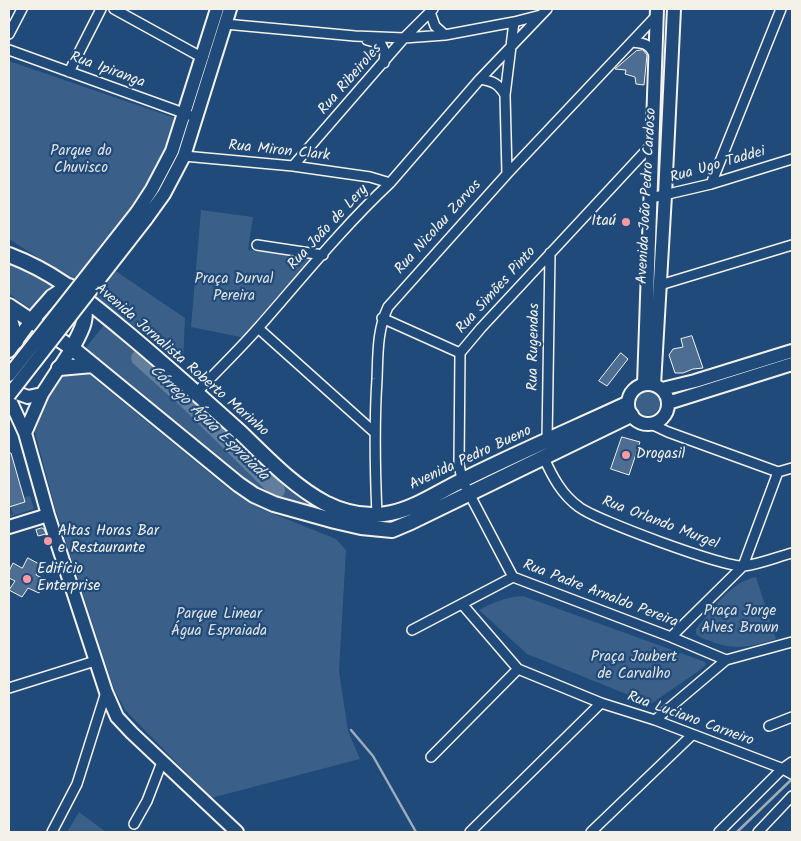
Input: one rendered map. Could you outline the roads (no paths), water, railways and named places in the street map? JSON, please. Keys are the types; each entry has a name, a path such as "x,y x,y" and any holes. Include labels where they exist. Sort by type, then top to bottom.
{"main road":[{"name":"Avenida Jornalista Roberto Marinho","path":"9,255 46,271 70,286 196,392 286,475 305,490 325,502"},
{"path":"31,321 52,297 70,286"},
{"path":"72,348 86,320 84,297"},
{"path":"9,306 72,348 93,365"},
{"path":"9,316 14,328 13,346"},
{"name":"Avenida Pedro Bueno","path":"93,365 254,495 274,504 335,521 361,527 392,530 544,458 629,409"},
{"path":"59,368 93,365"},
{"name":"Avenida Pedro Bueno","path":"325,502 359,514 393,513 427,499 462,480 547,441 629,409"}],"street":[{"path":"9,34 22,9"},
{"path":"69,72 100,9"},
{"path":"114,9 203,58"},
{"path":"9,375 141,215 164,194 184,156 190,116 203,58 217,9"},
{"path":"230,9 190,116 179,134 141,215 9,397 25,433 48,515 95,661 117,717 237,832"},
{"name":"Avenida João Pedro Cardoso","path":"653,386 674,9"},
{"path":"711,184 781,9"},
{"name":"Rua Ribeiroles","path":"432,10 435,26 446,35"},
{"name":"Rua Ribeiroles","path":"293,166 404,38 432,10"},
{"path":"225,24 355,36 404,38 446,35 514,22 544,12"},
{"name":"Rua João de Lery","path":"196,392 258,328 374,198 390,183 480,79 544,12"},
{"name":"Avenida João Pedro Cardoso","path":"653,386 651,198 657,12"},
{"name":"Rua Nicolau Zarvos","path":"376,515 374,432 379,342 382,318 388,307 507,174 632,42 657,12"},
{"path":"507,174 505,95 514,22"},
{"path":"355,36 381,44 385,52 384,63"},
{"path":"632,42 646,43 655,56"},
{"name":"Rua Ipiranga","path":"9,50 190,116"},
{"path":"480,79 494,82 505,95"},
{"name":"Rua Simões Pinto","path":"470,494 462,480 458,449 460,352 652,144"},
{"name":"Rua Miron Clark","path":"184,156 293,166 370,177 390,183"},
{"name":"Rua Ugo Taddei","path":"651,198 711,184 792,159"},
{"path":"370,177 375,183 374,198"},
{"path":"257,245 323,255"},
{"path":"660,285 792,245"},
{"name":"Rua Rugendas","path":"547,441 550,253"},
{"path":"382,318 460,352"},
{"path":"13,346 31,321"},
{"path":"258,328 374,432"},
{"path":"25,433 42,394 72,348"},
{"path":"792,351 696,381 633,390 629,396 629,409 639,422 656,422 668,432 778,472 792,468"},
{"path":"668,403 792,364"},
{"path":"653,386 665,393 668,403 667,410 656,422"},
{"path":"9,390 28,396 42,394"},
{"name":"Rua Orlando Murgel","path":"544,458 563,491 580,508 646,536 715,561 743,566 792,553"},
{"path":"671,637 743,566 778,472"},
{"name":"Rua Padre Arnaldo Pereira","path":"470,494 513,577 726,660"},
{"path":"9,527 48,515"},
{"path":"412,630 513,577"},
{"name":"Rua Luciano Carneiro","path":"462,604 518,669 601,703 655,720 792,774"},
{"path":"655,720 726,660 792,642"},
{"path":"9,688 95,661"},
{"path":"430,757 518,669"},
{"path":"52,832 77,784 106,692"},
{"path":"470,832 601,703"},
{"path":"770,726 792,717"},
{"path":"591,832 692,735"},
{"path":"134,824 162,762"},
{"path":"719,832 782,769 792,762"},
{"path":"759,832 792,796"}],"waterway":[{"name":"Córrego Água Espraiada","path":"139,358 187,401 277,490"},
{"name":"Córrego Água Espraiada","path":"351,730 373,756 416,832"},
{"path":"737,832 792,779"}],"place":[{"name":"Itaú","path":"626,222"},
{"name":"Drogasil","path":"626,455"},
{"name":"Altas Horas Bar e Restaurante","path":"48,541"},
{"name":"Edifício Enterprise","path":"27,579"}],"park label":[{"name":"Parque do Chuvisco","path":"81,160"},
{"name":"Praça Durval Pereira","path":"234,288"},
{"name":"Praça Jorge Alves Brown","path":"740,620"},
{"name":"Parque Linear Água Espraiada","path":"219,624"},
{"name":"Praça Joubert de Carvalho","path":"634,666"}]}
